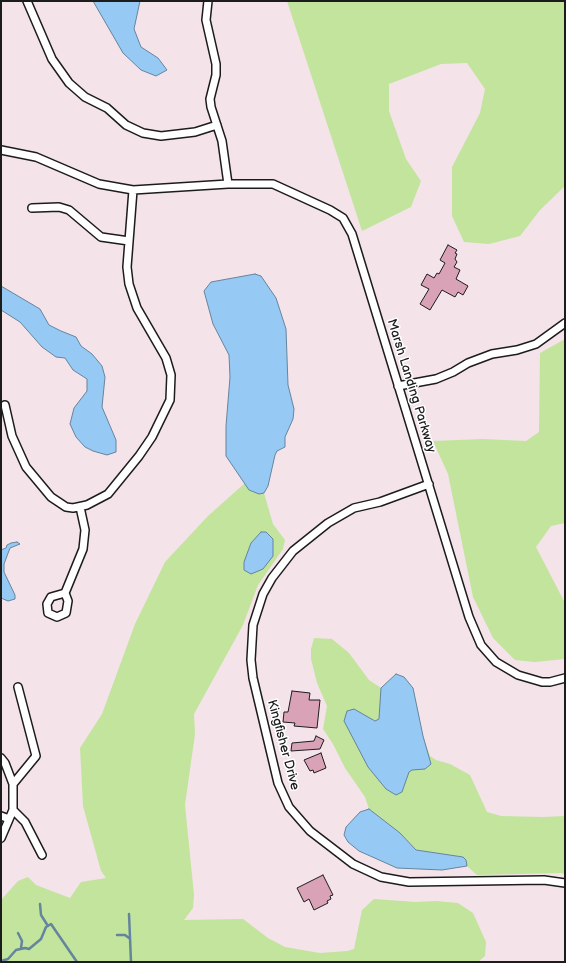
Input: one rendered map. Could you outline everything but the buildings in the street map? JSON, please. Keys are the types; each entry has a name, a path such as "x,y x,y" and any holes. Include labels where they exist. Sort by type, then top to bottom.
{"street":[{"path":"27,1 52,59 69,84 85,97 107,108 126,125 143,133 161,136 195,132 217,125"},
{"path":"208,1 206,20 216,64 216,75 210,99 226,157 228,184"},
{"path":"1,150 36,157 99,184 133,190 127,267 131,293 137,308 166,358 171,375 170,400 152,437 115,487 100,499 80,507 73,508 60,504 35,480 24,463 12,436 5,406"},
{"name":"Marsh Landing Parkway","path":"133,190 255,183 281,187 333,211 343,218 352,234 469,616 481,645 488,654 505,669 528,679 550,682 565,678"},
{"path":"32,208 59,207 69,210 100,236 129,241"},
{"path":"398,386 436,379 453,372 468,363 492,354 517,350 536,344 565,324"},
{"name":"Kingfisher Drive","path":"429,484 380,502 354,508 328,523 293,551 281,564 263,594 253,625 251,660 253,678 278,783 289,808 310,831 353,864 381,877 409,882 544,880 565,883"},
{"path":"65,593 84,544 85,530 80,507"},
{"path":"13,784 36,756 18,687"},
{"path":"1,758 5,763 13,784 13,810 1,838"},
{"path":"13,810 26,822 42,855"},
{"path":"1,816 9,819"}],"green space":[{"path":"287,1 565,1 565,186 540,210 520,236 489,244 464,242 452,216 452,167 480,113 485,89 467,63 441,64 389,84 389,111 406,159 421,181 411,207 362,231"},
{"path":"565,339 565,523 551,526 536,547 565,603 565,659 535,662 515,660 493,638 473,597 448,474 433,441 483,439 526,441 539,432 540,353"},
{"path":"245,483 249,490 259,494 264,493 273,524 285,540 283,549 258,585 243,625 194,714 195,734 185,805 194,895 193,908 184,920 243,919 268,938 285,947 320,953 354,949 362,910 374,899 458,903 473,913 486,942 485,956 478,962 1,962 1,900 18,881 28,877 36,885 70,898 81,882 106,878 101,871 83,806 80,748 102,714 135,624 165,562 208,516"},
{"path":"314,638 332,639 349,653 369,680 381,688 396,674 404,677 413,688 423,736 430,756 436,760 450,764 470,775 487,812 501,816 565,816 565,874 477,875 467,866 466,860 463,857 416,850 400,833 369,809 365,797 345,768 333,744 323,729 327,706 317,683 311,659 311,649"}],"water":[{"path":"93,1 140,1 134,29 141,47 158,58 167,70 156,76 141,70 123,53"},
{"path":"255,274 261,276 276,298 286,329 288,385 294,409 293,419 285,437 285,447 277,451 268,486 264,493 259,494 249,490 226,456 226,426 230,377 229,355 213,324 204,291 211,282"},
{"path":"1,286 40,309 49,325 76,337 81,346 92,354 102,366 105,377 102,407 116,440 116,452 107,455 93,451 85,447 76,437 70,424 74,408 87,391 87,379 73,370 65,358 56,357 42,347 20,322 1,310"},
{"path":"261,532 266,532 273,539 273,556 263,569 251,574 244,570 244,562 251,543"},
{"path":"17,542 20,544 10,548 4,564 4,572 15,595 15,599 8,601 1,598 1,550 6,548 7,545 11,543"},
{"path":"396,674 404,677 413,688 423,736 431,764 425,769 412,770 409,772 402,792 396,795 386,789 368,767 344,721 347,711 354,709 375,721 379,719 381,688"},
{"path":"369,809 400,833 416,850 463,857 466,860 467,866 442,870 397,868 359,851 348,842 344,835 346,827 360,812"}],"waterway":[{"path":"40,904 41,915 48,926"},
{"path":"129,914 131,962"},
{"path":"1,961 8,959 16,950 25,948 29,949 41,939 46,927 51,924 77,962"},
{"path":"18,933 22,941 21,948"},
{"path":"117,935 125,935 129,938"}]}
